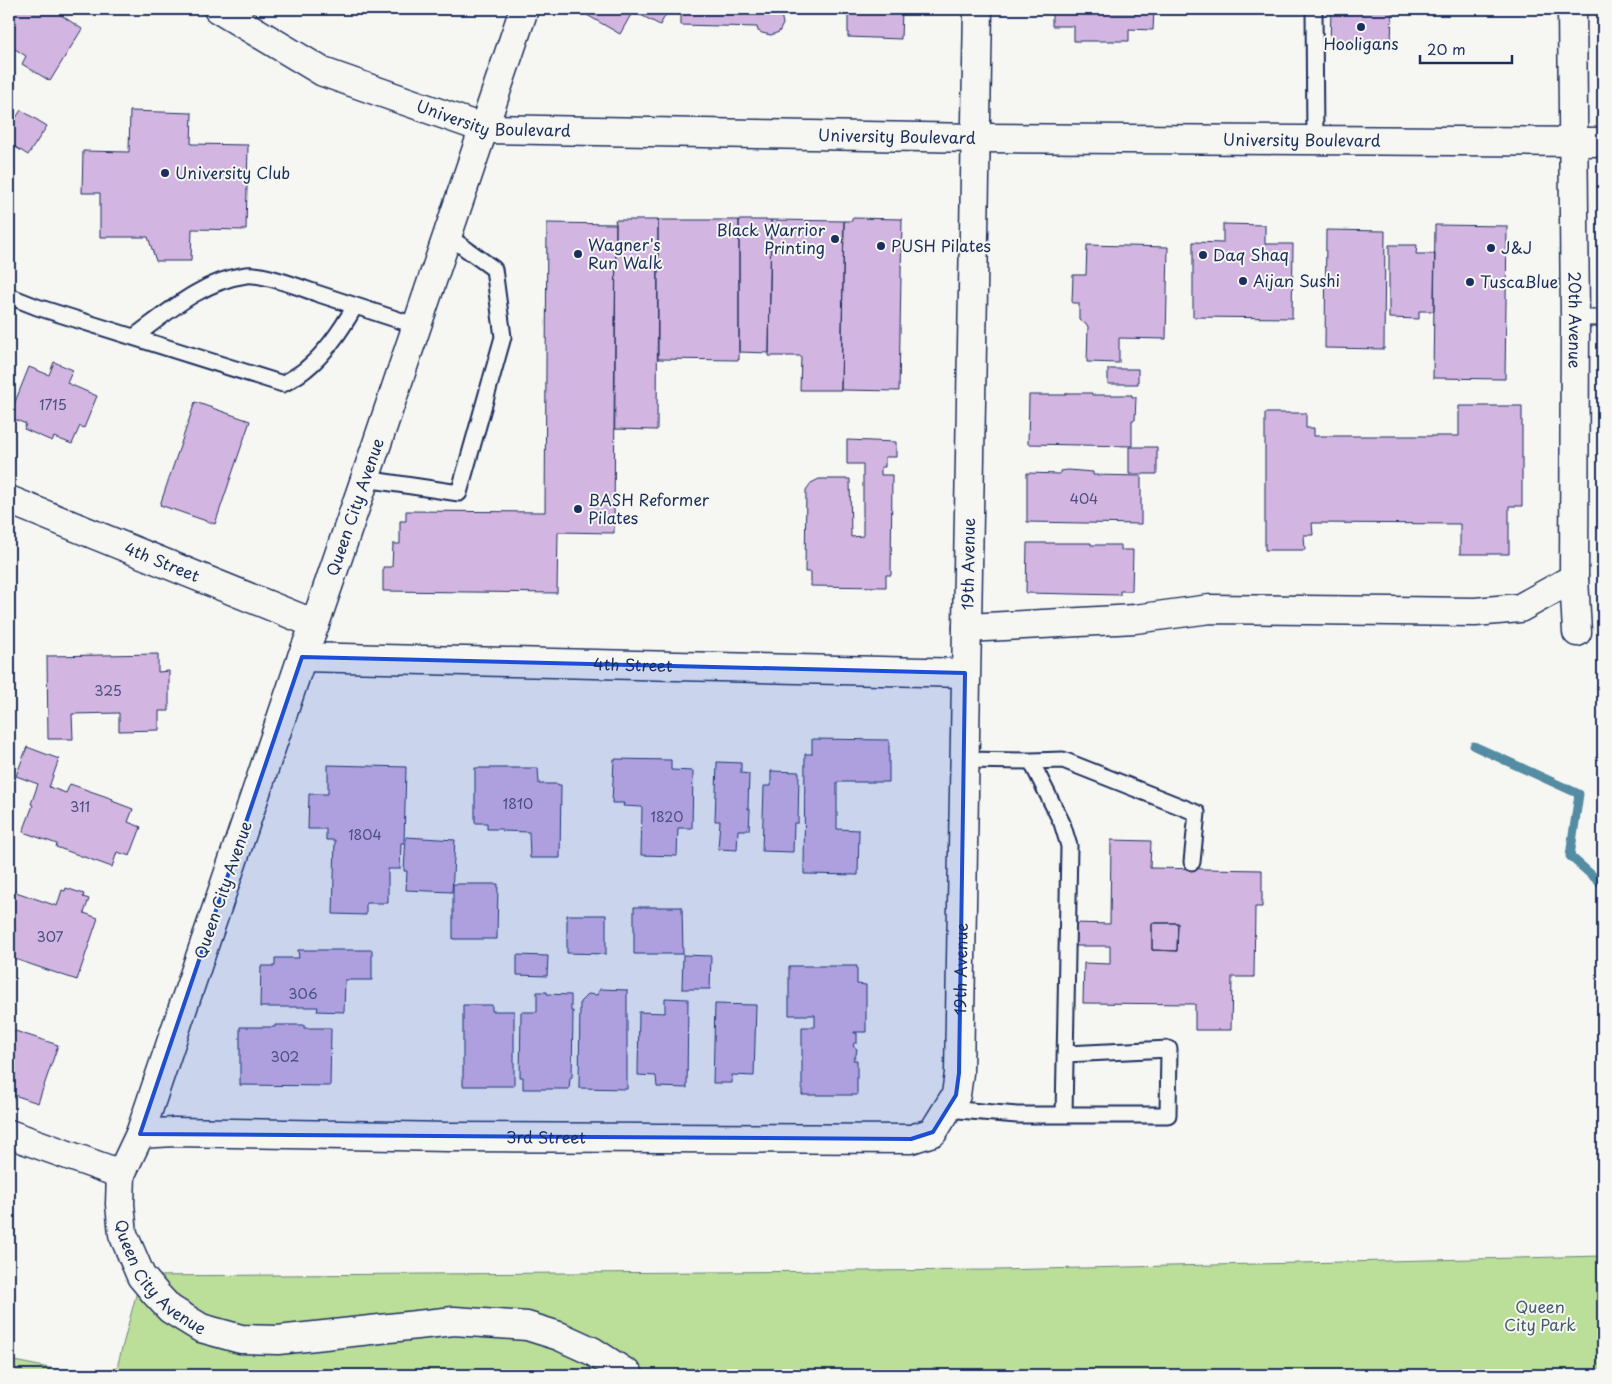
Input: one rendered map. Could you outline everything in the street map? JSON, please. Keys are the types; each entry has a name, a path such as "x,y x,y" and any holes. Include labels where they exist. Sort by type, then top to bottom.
{"street":[{"name":"University Boulevard","path":"218,9 323,72 485,129 976,138 1603,142"},
{"name":"Queen City Avenue","path":"524,9 485,129 302,657 140,1134 121,1174 120,1204 123,1234 141,1276 170,1309 201,1328 242,1339 278,1340 454,1321 527,1326 558,1336 592,1352 629,1375"},
{"name":"19th Avenue","path":"945,1113 956,1094 959,1072 978,9"},
{"name":"20th Avenue","path":"1572,9 1575,318 1574,578 1578,632"},
{"name":"4th Street","path":"9,500 315,624"},
{"path":"967,628 1135,619 1210,609 1475,612 1520,608 1574,578"},
{"name":"4th Street","path":"302,657 965,673"},
{"name":"3rd Street","path":"140,1134 174,1132 458,1137 911,1139 933,1132 945,1113"},
{"path":"9,1134 121,1174"}],"lane":[{"path":"1314,9 1315,140"},
{"path":"365,479 459,493 503,337 494,269 448,236"},
{"path":"134,337 190,296 218,283 248,275 271,279 417,326"},
{"path":"9,296 37,307 283,384 306,369 325,351 355,306"},
{"path":"1575,318 1603,318"},
{"path":"964,760 1063,760 1197,813 1192,862"},
{"path":"1031,761 1062,823 1069,846 1064,1115"},
{"path":"945,1113 1168,1115 1169,1049 1066,1054"}],"highlighted area":[{"path":"302,657 965,673 959,1073 956,1095 933,1132 911,1139 140,1134"}],"green space":[{"name":"Queen City Park","path":"1603,1256 1603,1375 115,1375 141,1276 997,1270"},
{"path":"9,1360 85,1375 9,1375"}],"building":[{"path":"9,9 52,9 82,29 50,81 22,64 26,56 15,49 9,59"},
{"path":"590,9 669,9 660,25 633,11 620,34 587,15"},
{"path":"681,9 775,9 781,14 783,24 779,32 771,35 758,31 757,27 681,25"},
{"path":"848,9 902,9 901,39 848,37"},
{"path":"1052,9 1154,9 1153,30 1129,29 1129,41 1074,41 1074,26 1052,26"},
{"name":"Hooligans","path":"1331,9 1392,9 1391,46 1330,45"},
{"path":"21,110 47,126 28,155 9,143 9,129"},
{"name":"University Club","path":"130,111 192,113 191,144 248,145 246,230 192,229 191,261 156,261 148,237 100,237 100,193 82,193 83,151 129,152"},
{"path":"852,218 902,219 899,391 841,390 844,221 852,221"},
{"path":"615,220 658,220 657,430 614,429"},
{"path":"658,220 739,220 739,360 658,359"},
{"path":"739,220 771,220 769,353 739,352"},
{"path":"771,220 844,221 841,390 800,390 801,356 769,356"},
{"path":"547,223 616,224 614,533 558,532 557,593 383,591 383,567 392,567 393,544 400,544 400,521 406,521 406,511 545,512"},
{"name":"Aijan Sushi","path":"1223,224 1265,225 1265,244 1293,244 1292,318 1193,317 1193,242 1223,243"},
{"name":"TuscaBlue","path":"1435,225 1507,226 1505,379 1433,378"},
{"path":"1326,230 1385,231 1384,349 1325,348"},
{"path":"1087,245 1168,247 1166,339 1119,338 1119,363 1087,362 1088,326 1079,319 1079,303 1072,303 1073,275 1086,275"},
{"path":"1389,245 1417,245 1416,254 1435,254 1434,311 1419,311 1419,319 1389,318"},
{"path":"54,362 73,370 67,383 97,396 84,428 80,426 72,444 54,437 52,441 24,429 26,424 9,417 29,367 49,375"},
{"path":"1108,369 1138,369 1138,384 1108,384"},
{"path":"1066,393 1132,395 1132,397 1136,397 1135,420 1132,420 1132,446 1028,444 1029,395 1066,395"},
{"path":"195,402 250,421 215,524 160,505"},
{"path":"1459,406 1522,406 1522,506 1509,506 1509,554 1460,554 1460,524 1312,523 1313,535 1304,535 1305,550 1265,550 1265,413 1306,413 1306,428 1314,428 1314,436 1459,436"},
{"path":"847,440 896,442 896,457 885,457 885,467 881,467 881,475 892,475 891,575 886,575 886,587 811,586 811,572 805,572 806,490 811,483 819,479 850,479 851,537 863,536 863,464 847,464"},
{"path":"1129,447 1157,447 1157,474 1129,474"},
{"path":"1060,471 1093,472 1093,475 1141,476 1141,524 1027,522 1027,473 1060,474"},
{"path":"1027,543 1091,543 1091,545 1121,545 1121,550 1133,550 1132,591 1120,591 1120,595 1026,593"},
{"path":"158,654 158,672 169,671 169,711 159,711 159,730 119,731 119,713 72,714 73,739 48,739 47,656"},
{"path":"812,739 889,740 889,782 837,782 837,829 859,830 858,875 804,874 805,754 812,754"},
{"path":"27,747 59,759 49,787 66,793 70,784 113,799 112,801 133,809 128,822 141,827 130,856 117,852 112,867 56,847 57,844 23,832 38,784 16,776"},
{"path":"614,759 671,760 671,770 693,771 692,828 678,828 677,856 641,855 642,807 623,806 624,803 612,803"},
{"path":"717,762 741,763 741,773 749,774 749,830 738,830 737,850 718,849 720,821 715,821"},
{"path":"328,765 406,767 404,843 401,843 400,869 388,869 388,903 366,903 366,915 333,914 335,840 326,840 326,829 308,829 309,794 328,794"},
{"path":"475,768 538,768 539,784 561,785 560,858 530,858 529,832 487,829 487,823 475,823"},
{"path":"771,771 799,772 798,823 794,823 793,852 762,851 764,786 771,786"},
{"path":"406,837 455,840 452,892 406,890 407,871 404,871"},
{"path":"1111,840 1151,841 1150,868 1262,870 1262,907 1255,907 1254,977 1232,977 1231,1030 1195,1030 1195,1004 1083,1003 1084,963 1110,964 1110,946 1074,946 1074,923 1110,924","holes":["1152,923 1178,923 1177,951 1152,950"]},
{"path":"453,884 498,884 497,939 453,939"},
{"path":"66,888 84,894 83,897 89,899 84,913 98,918 77,980 9,957 10,890 57,906 62,890 65,891"},
{"path":"634,907 682,907 683,954 634,954"},
{"path":"567,915 606,915 606,954 567,953"},
{"path":"1152,923 1178,923 1177,951 1152,950"},
{"path":"298,950 372,950 372,980 345,980 344,1012 317,1011 318,1007 260,1007 261,966 275,966 275,958 299,958"},
{"path":"517,955 548,956 547,976 517,975"},
{"path":"683,955 711,956 710,989 682,989"},
{"path":"789,966 857,966 857,984 866,985 866,1032 854,1032 857,1033 857,1043 854,1043 853,1046 857,1049 853,1060 857,1060 857,1095 802,1095 802,1027 815,1027 815,1015 789,1015"},
{"path":"600,989 627,990 627,1089 579,1088 580,1002 588,994 597,995"},
{"path":"537,992 571,995 571,1011 573,1011 572,1077 570,1078 569,1089 523,1089 523,1077 520,1077 521,1012 537,1012"},
{"path":"665,998 688,999 687,1088 657,1087 656,1076 638,1075 639,1012 665,1013"},
{"path":"715,1004 756,1005 754,1076 732,1075 732,1083 713,1083"},
{"path":"463,1005 492,1005 492,1011 514,1011 514,1086 463,1086"},
{"path":"275,1025 304,1025 304,1028 331,1028 330,1086 240,1085 240,1027 275,1027"},
{"path":"9,1029 58,1045 38,1103 14,1095 12,1101 9,1100"}],"waterway":[{"path":"1474,746 1579,794 1570,856 1603,885"}],"place":[{"name":"Hooligans","path":"1361,27"},
{"name":"University Club","path":"165,173"},
{"name":"Black Warrior Printing","path":"835,239"},
{"name":"PUSH Pilates","path":"881,246"},
{"name":"J&J","path":"1491,248"},
{"name":"Wagner's Run Walk","path":"578,254"},
{"name":"Daq Shaq","path":"1203,255"},
{"name":"Aijan Sushi","path":"1243,281"},
{"name":"TuscaBlue","path":"1470,282"},
{"name":"BASH Reformer Pilates","path":"578,509"}]}
